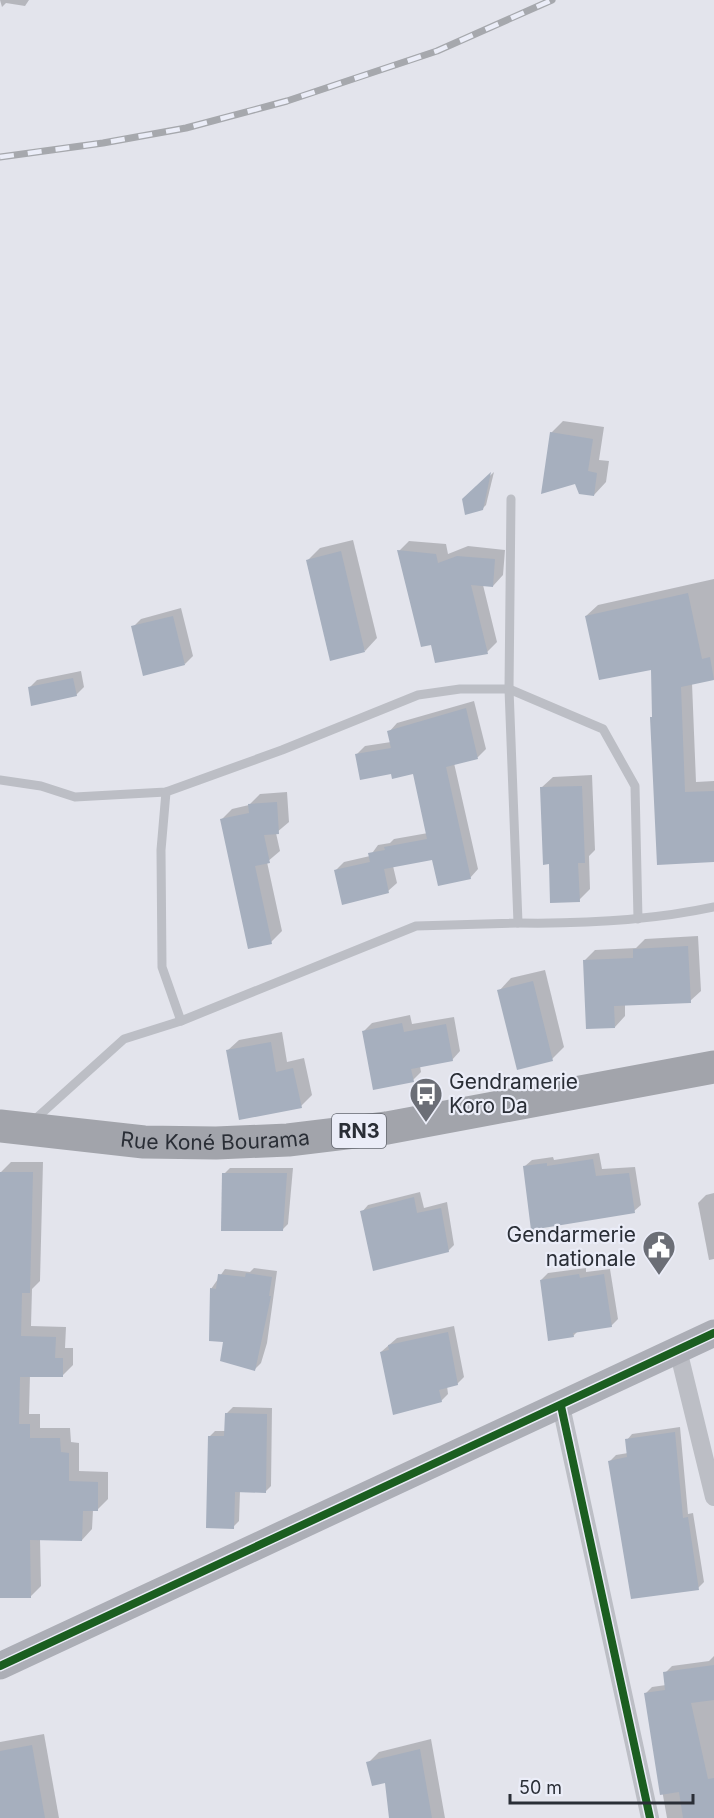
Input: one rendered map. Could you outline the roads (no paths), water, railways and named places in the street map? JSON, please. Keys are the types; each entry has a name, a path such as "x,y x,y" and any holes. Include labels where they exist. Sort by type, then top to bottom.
{"highway":[{"name":"Rue Koné Bourama","path":"12,1127 144,1142 216,1143 288,1140 387,1128 714,1067"}],"street":[{"path":"0,1666 714,1333"},
{"path":"678,1350 714,1497"},
{"path":"561,1406 650,1818"}],"lane":[{"path":"511,499 509,690 518,923"},
{"path":"0,780 41,786 75,796 166,792 282,750 418,695 460,689 509,690 603,729 635,786 638,918"},
{"path":"166,792 160,850 162,967 181,1021"},
{"path":"12,1127 124,1039 181,1021 416,926 586,924 681,914 714,907"}],"railway":[{"path":"0,157 103,143 186,128 287,101 437,51 552,0"}],"place":[{"name":"Gendramerie Koro Da","path":"426,1123"},
{"name":"Gendarmerie nationale","path":"659,1276"}]}
